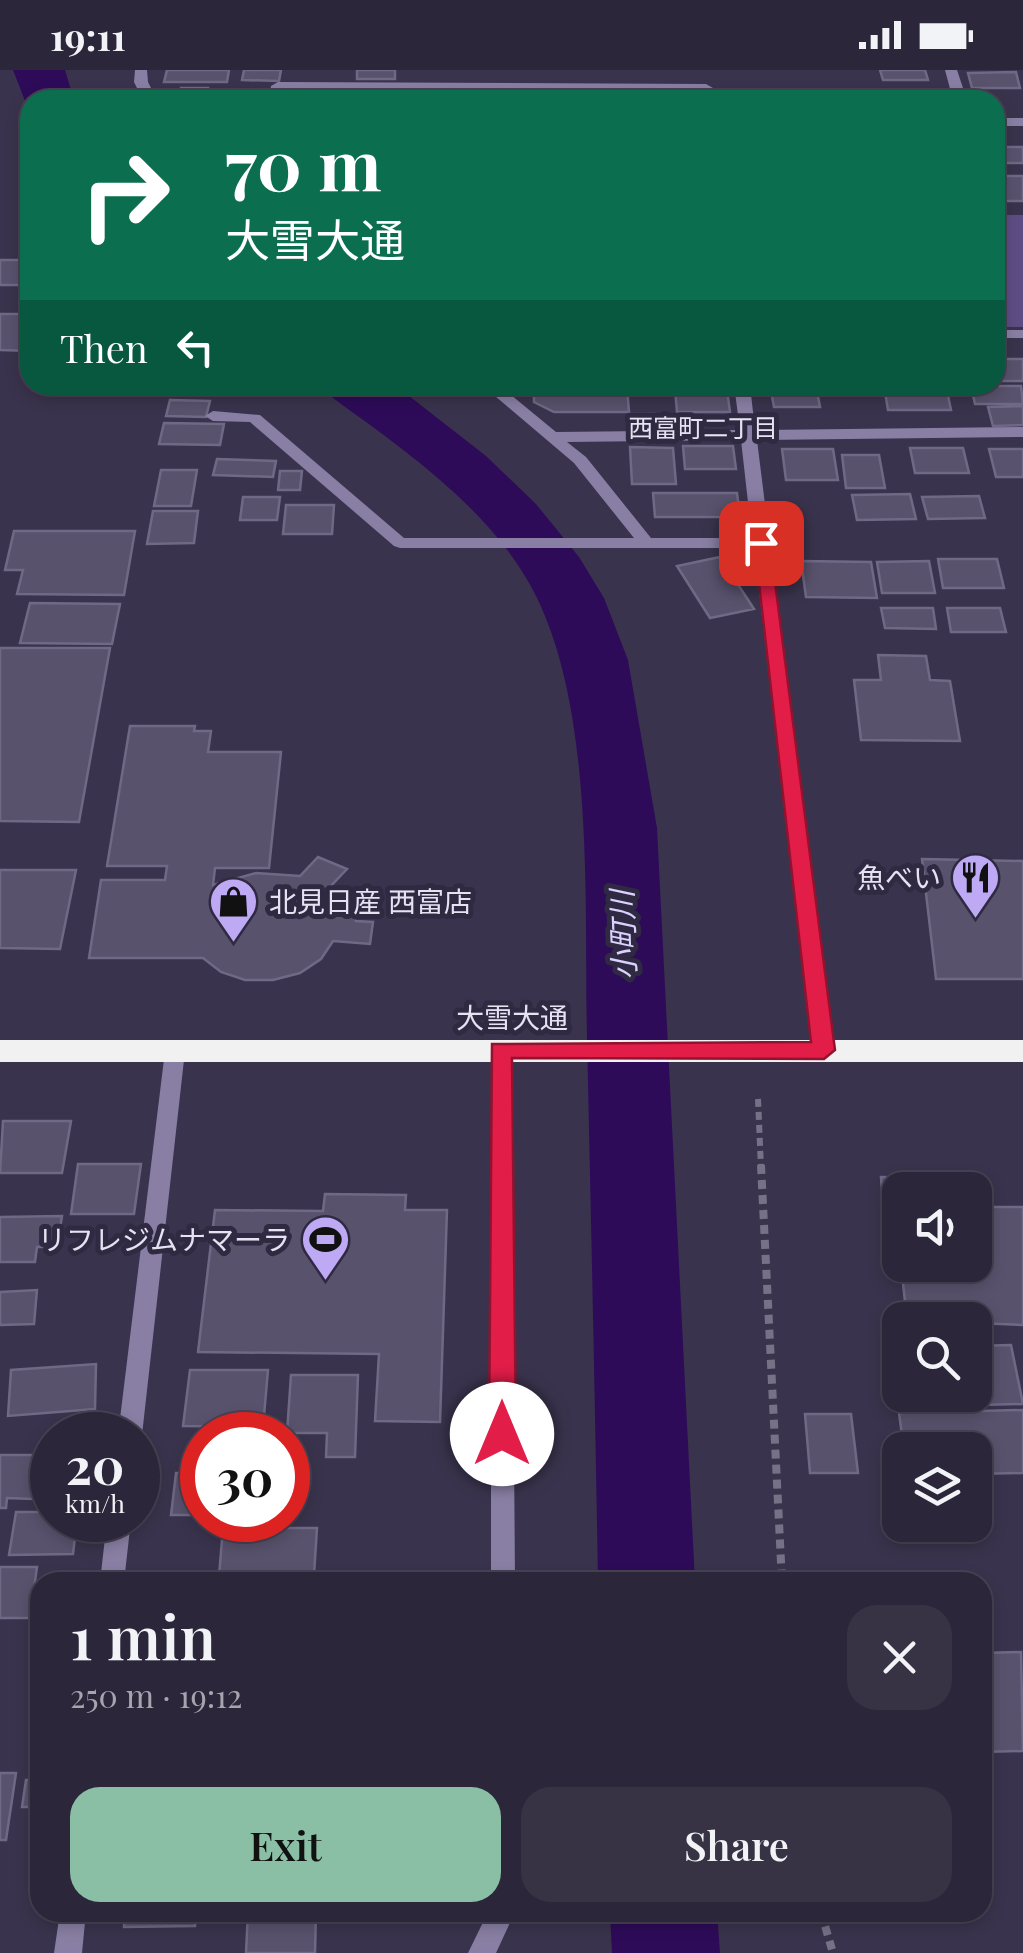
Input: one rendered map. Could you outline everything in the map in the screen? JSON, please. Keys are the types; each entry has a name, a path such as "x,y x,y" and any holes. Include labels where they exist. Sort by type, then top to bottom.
{"highway":[{"name":"大雪大通","path":"0,1050 1023,1050"}],"street":[{"path":"277,90 278,86 492,90"},
{"path":"502,395 580,460 646,542"},
{"path":"743,395 824,1050"},
{"path":"213,416 254,418 400,543 761,543"},
{"path":"554,437 1023,432"},
{"path":"133,1412 176,1050"},
{"path":"500,1050 503,1572"},
{"path":"113,1572 117,1542"},
{"path":"68,1953 72,1922"},
{"path":"482,1953 497,1922"}],"path":[{"path":"758,1099 782,1572"},
{"path":"824,1922 833,1953"}],"shaded area":[{"path":"1005,215 1023,215 1023,327 1005,327"}],"building":[{"path":"167,70 229,70 227,82 164,82"},
{"path":"244,70 281,70 279,81 242,80"},
{"path":"357,70 395,70 395,79 357,79"},
{"path":"880,70 925,70 928,80 883,80"},
{"path":"1016,72 1020,88 972,88 968,73"},
{"path":"1005,147 1023,147 1023,163 1005,163"},
{"path":"1005,176 1023,176 1023,201 1005,201"},
{"path":"0,260 20,260 20,285 0,285"},
{"path":"0,314 20,314 20,351 0,350"},
{"path":"1005,359 1023,359 1023,381 1005,381"},
{"path":"1005,386 1021,386 1023,404 975,404 973,395 1005,395"},
{"path":"534,395 628,395 629,412 554,412 534,402"},
{"path":"676,395 728,395 730,412 677,412"},
{"path":"772,395 818,395 820,407 774,407"},
{"path":"886,395 948,395 951,410 888,410"},
{"path":"170,400 210,401 206,417 166,416"},
{"path":"1023,406 1023,425 993,426 988,407"},
{"path":"631,414 655,414 656,427 632,427"},
{"path":"164,423 224,424 220,445 159,444"},
{"path":"683,446 733,446 736,469 685,469"},
{"path":"630,447 673,448 676,484 632,484"},
{"path":"910,448 963,448 969,473 915,473"},
{"path":"782,449 833,449 838,480 786,480"},
{"path":"989,449 1023,449 1023,477 996,477"},
{"path":"842,455 879,455 885,488 846,488"},
{"path":"217,459 276,461 273,477 213,475"},
{"path":"161,470 197,470 191,506 154,506"},
{"path":"280,471 302,471 300,490 278,490"},
{"path":"653,493 737,493 740,517 655,517"},
{"path":"910,494 916,519 857,520 852,495"},
{"path":"979,496 985,518 928,519 922,497"},
{"path":"243,497 280,497 277,520 240,520"},
{"path":"286,505 334,505 332,534 283,534"},
{"path":"153,511 198,511 194,543 147,544"},
{"path":"14,531 135,531 124,595 17,594 23,570 5,570"},
{"path":"720,557 754,609 710,618 677,566"},
{"path":"938,559 997,559 1004,588 943,588"},
{"path":"801,561 871,562 877,598 806,597"},
{"path":"929,561 935,593 882,593 877,562"},
{"path":"30,603 120,604 112,644 20,643"},
{"path":"881,608 933,608 936,629 885,628"},
{"path":"947,608 1000,608 1006,632 951,632"},
{"path":"0,648 110,648 79,822 0,821"},
{"path":"878,655 926,656 930,680 950,681 960,741 861,740 854,680 881,680"},
{"path":"130,726 195,726 194,731 211,731 208,752 281,752 269,868 215,868 213,885 256,873 300,876 318,857 347,869 329,888 343,897 356,921 373,922 370,944 333,941 321,959 300,973 273,980 245,980 221,972 203,958 89,958 101,880 165,880 167,866 107,866"},
{"name":"魚べい","path":"922,859 1023,861 1023,979 936,979"},
{"path":"0,870 76,870 60,949 0,948"},
{"path":"3,1121 71,1121 62,1173 0,1173"},
{"path":"78,1164 141,1164 134,1214 71,1214"},
{"name":"リフレジムナマーラ","path":"325,1194 406,1195 405,1210 447,1210 440,1422 375,1421 379,1354 198,1352 215,1210 323,1211"},
{"path":"992,1207 1023,1207 1023,1325 992,1324 992,1302 905,1302 903,1282 992,1282"},
{"path":"62,1216 57,1247 37,1247 35,1262 0,1262 0,1217"},
{"path":"37,1290 34,1324 0,1325 0,1292"},
{"path":"1011,1345 1023,1404 992,1405 992,1346"},
{"path":"96,1364 95,1409 8,1416 11,1370"},
{"path":"190,1370 268,1370 264,1412 185,1412"},
{"path":"291,1375 358,1375 355,1457 326,1457 327,1433 310,1433 310,1412 288,1412"},
{"path":"1023,1410 1023,1473 992,1474 992,1432 902,1432 899,1413 992,1412"},
{"path":"805,1414 851,1414 858,1473 810,1473"},
{"path":"0,1455 30,1455 30,1499 7,1498 6,1508 0,1508"},
{"path":"176,1473 180,1473 180,1515 171,1515"},
{"path":"16,1512 30,1512 30,1542 74,1542 73,1554 9,1555"},
{"path":"310,1528 317,1528 314,1572 219,1572 222,1542 310,1542"},
{"path":"0,1567 37,1567 36,1572 30,1572 30,1618 0,1618"},
{"path":"1021,1652 1023,1751 992,1752 992,1653"},
{"path":"0,1773 16,1773 6,1840 0,1840"},
{"path":"26,1780 30,1780 30,1807 22,1807"},
{"path":"124,1922 195,1922 195,1926 124,1927"},
{"path":"248,1922 316,1922 315,1953 246,1953"}],"waterway":[{"name":"小町川","path":"39,70 45,90"},
{"name":"小町川","path":"369,395 489,493 535,544 571,598 593,660 608,729 620,828 647,1572"},
{"name":"小町川","path":"664,1922 666,1953"}],"place":[{"name":"魚べい","path":"976,920"},
{"name":"北見日産 西富店","path":"234,944"},
{"name":"リフレジムナマーラ","path":"325,1282"}],"district":[{"name":"西富町二丁目","path":"703,428"}],"route":[{"path":"502,1434 500,1050 824,1050 761,543"}]}
